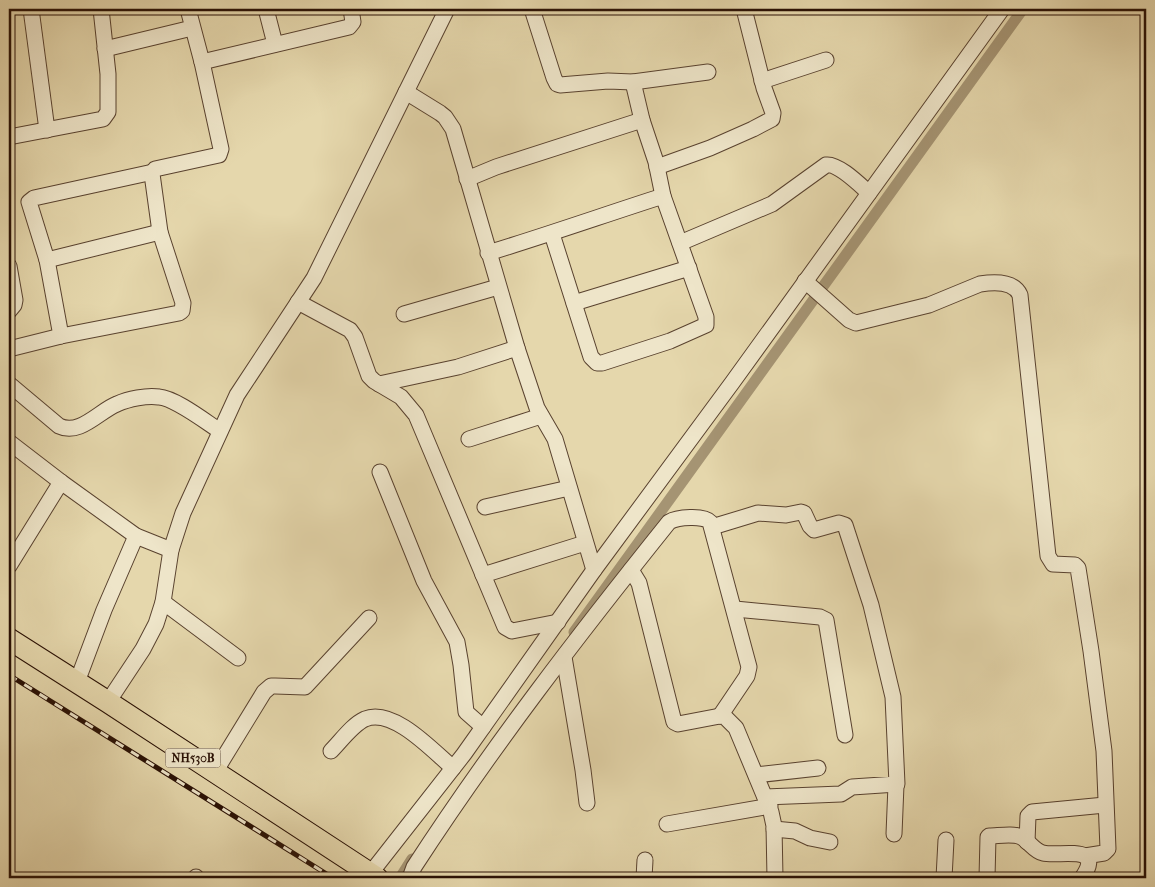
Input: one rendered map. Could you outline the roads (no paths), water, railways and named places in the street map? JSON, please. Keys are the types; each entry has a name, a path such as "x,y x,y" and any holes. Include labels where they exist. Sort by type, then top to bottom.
{"highway":[{"name":"NH530B","path":"9,639 373,876"}],"street":[{"path":"31,9 47,130"},
{"path":"9,137 106,116 108,112 108,74 101,9"},
{"path":"61,336 47,260 29,202 220,154 221,150 202,62 188,9"},
{"path":"266,9 275,44"},
{"path":"202,62 349,27 353,22 350,9"},
{"path":"108,702 150,638 163,602 171,550 183,513 237,395 314,278 447,9"},
{"path":"532,9 557,84 608,81 633,82 708,72"},
{"path":"657,167 710,148 772,119 773,113 762,81 744,9"},
{"path":"373,876 483,728 594,570 806,283 1002,9"},
{"path":"105,49 192,28"},
{"path":"762,81 826,60"},
{"path":"552,234 591,357 597,363 670,341 706,325 706,317 663,196 657,167 642,120 633,82"},
{"path":"406,92 445,117 453,129 517,348 541,416 555,439 594,570"},
{"path":"467,179 496,167 642,120"},
{"path":"680,243 772,204 826,165 832,164 869,193"},
{"path":"9,349 61,336 182,311 183,303 160,232 152,172"},
{"path":"488,253 552,234 578,223 663,196"},
{"path":"47,260 160,232"},
{"path":"9,266 15,300 9,311"},
{"path":"574,303 689,268"},
{"path":"806,283 849,320 856,323 929,305 980,284 1008,285 1018,291 1020,295 1048,556 1053,564 1075,565 1080,573 1104,751 1107,851 1084,856 1075,853 1040,853 1017,836 988,837 987,878"},
{"path":"404,314 498,287"},
{"path":"298,302 350,330 369,376 401,398 416,415 504,625 508,630 512,631 558,622"},
{"path":"380,384 458,367 517,348"},
{"path":"9,384 58,426 65,429 78,427 120,402 158,396 173,401 220,431"},
{"path":"469,439 541,416"},
{"path":"9,442 60,482 136,536 171,550"},
{"path":"380,472 424,581 456,642 461,665 466,712 483,728"},
{"path":"9,566 60,482"},
{"path":"485,507 569,488"},
{"path":"712,527 758,513 786,515 801,512 804,513 814,530 839,523 845,525 871,604 893,697 898,782 896,785 894,834"},
{"path":"410,878 414,867 455,805 564,657 671,520 704,517 708,519 712,527 749,667 749,672 720,716"},
{"path":"77,682 104,610 136,536"},
{"path":"483,575 585,543"},
{"path":"631,570 639,583 674,722 678,724 720,716 725,717 736,728 767,802 774,829 775,878"},
{"path":"163,602 238,658"},
{"path":"734,609 820,617 826,620 844,735"},
{"path":"215,772 264,692 271,686 302,688 308,686 369,618"},
{"path":"564,657 587,803"},
{"path":"331,751 356,725 373,717 382,717 393,721 414,734 453,768"},
{"path":"756,775 818,768"},
{"path":"666,824 767,802 841,794 852,787 896,785"},
{"path":"1027,842 1028,816 1033,811 1105,805"},
{"path":"774,829 795,831 810,838 830,842"},
{"path":"944,878 946,840"},
{"path":"1082,878 1089,866 1088,860 1084,856"},
{"path":"644,878 645,860"}],"waterway":[{"path":"574,632 1023,9"},
{"path":"400,878 412,859"}],"railway":[{"path":"9,675 333,878"}]}
